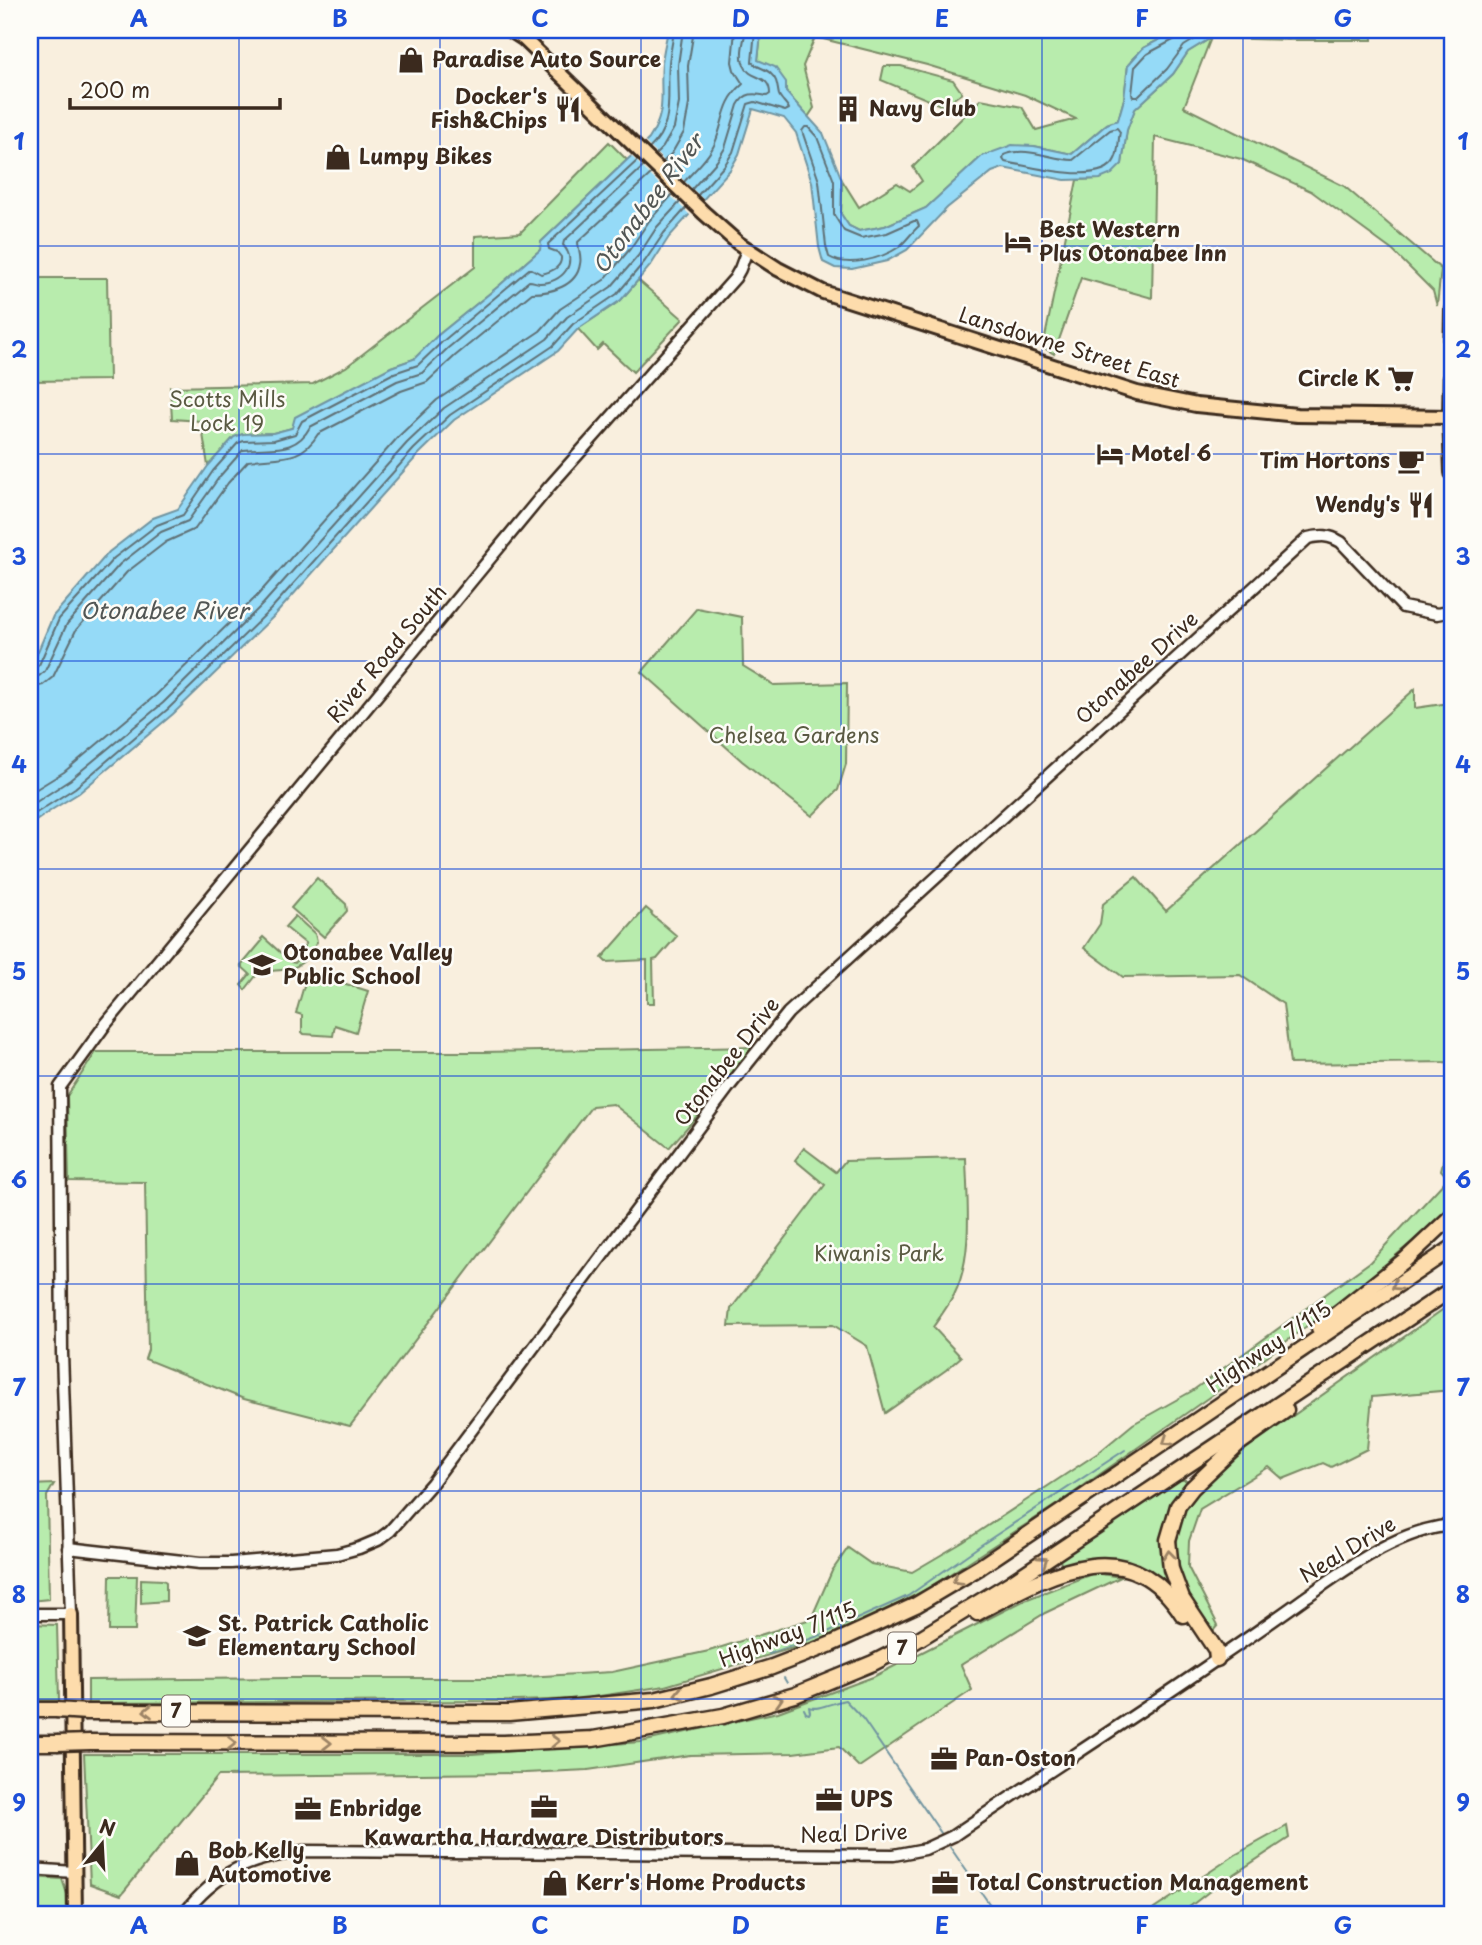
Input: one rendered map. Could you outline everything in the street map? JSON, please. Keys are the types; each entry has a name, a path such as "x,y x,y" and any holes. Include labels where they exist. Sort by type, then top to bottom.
{"highway":[{"path":"1205,1415 1234,1388 1295,1347 1405,1260 1452,1216"},
{"name":"Highway 7/115","path":"30,1710 509,1713 654,1700 772,1667 829,1645 916,1605 980,1567 1452,1248"},
{"name":"7","path":"30,1742 504,1743 593,1739 723,1716 783,1698 837,1679 912,1643 1012,1582 1452,1289"},
{"path":"1217,1660 1216,1650 1182,1599 1171,1569 1168,1540 1178,1506 1209,1470 1238,1444 1340,1370 1354,1353"},
{"path":"912,1643 948,1629 1020,1590 1060,1573 1106,1564 1140,1573 1154,1581 1180,1610 1210,1656 1217,1660"}],"main road":[{"name":"Lansdowne Street East","path":"510,30 524,39 704,213 747,250 823,292 1162,399 1202,406 1297,415 1451,417"},
{"path":"1452,309 1452,473"},
{"path":"71,1614 75,1915"}],"street":[{"name":"River Road South","path":"68,1548 62,1353 60,1087 105,1025 549,487 735,278 747,250"},
{"name":"Otonabee Drive","path":"68,1548 200,1563 231,1563 337,1553 378,1540 401,1521 432,1483 728,1088 788,1013 1308,538 1322,535 1341,542 1403,607 1437,614 1452,611"},
{"name":"Neal Drive","path":"183,1915 198,1896 221,1876 248,1863 283,1853 304,1851 840,1856 896,1855 925,1849 953,1836 1217,1660 1342,1572 1380,1549 1424,1530 1452,1525"},
{"path":"30,1614 71,1614 68,1548"},
{"path":"30,1869 74,1872"}],"green space":[{"path":"763,30 1178,30 1143,48 1128,65 1124,99 1118,120 1107,124 1072,154 1034,146 982,156 926,208 885,226 859,231 849,226 841,214 842,180 859,207 897,183 910,191 922,181 913,167 981,99 1022,107 1036,130 1076,119 1025,95 927,65 815,37 803,66 814,108 808,117 758,60"},
{"path":"1224,30 1372,30 1372,40 1211,38 1184,107 1344,186 1441,269 1437,306 1433,291 1393,251 1311,191 1241,159 1155,137 1152,298 1081,278 1054,354 1043,347 1077,180 1100,179 1122,164 1127,130 1135,109 1173,74 1188,52"},
{"path":"884,66 901,66 953,80 962,93 943,106 881,80"},
{"name":"Scotts Mills Lock 19","path":"609,142 627,160 541,242 541,249 437,336 414,359 391,367 292,428 234,437 208,466 201,421 172,419 170,387 313,384 346,367 475,267 475,236 520,233"},
{"path":"30,278 107,278 109,380 30,381"},
{"path":"638,280 683,319 633,372 603,344 597,350 578,329 621,300"},
{"name":"Chelsea Gardens","path":"697,608 742,617 743,666 774,685 847,683 846,764 838,790 812,816 742,761 642,672"},
{"path":"1415,689 1415,708 1450,703 1452,1084 1451,1062 1290,1064 1283,1004 1240,975 1123,977 1084,948 1100,924 1103,904 1136,877 1166,911"},
{"path":"317,878 346,904 347,911 324,937 291,908"},
{"path":"646,908 677,936 657,959 653,960 654,1003 647,1003 647,960 606,962 602,958"},
{"path":"295,916 315,934 317,942 311,952 294,967 259,972 245,990 241,985 250,974 241,966 263,937 291,962 295,963 303,954 300,951 306,944 285,927"},
{"path":"308,972 368,991 356,1032 335,1025 333,1036 302,1032 302,1015 296,1013"},
{"path":"755,1047 669,1148 613,1104 592,1106 350,1426 244,1399 145,1359 148,1350 145,1182 69,1181 67,1096 96,1052 484,1052"},
{"path":"1452,1127 1452,1202 1438,1220 1356,1289 1263,1359 1062,1501 927,1589 823,1639 665,1686 580,1699 88,1703 88,1680 508,1678 612,1672 709,1651 811,1619 832,1571 848,1548 871,1564 912,1572 963,1542 1098,1453 1133,1424 1192,1391 1370,1262 1448,1178 1441,1170"},
{"name":"Kiwanis Park","path":"804,1148 836,1172 845,1161 966,1158 968,1228 964,1263 954,1295 933,1327 961,1357 885,1413 867,1346 833,1325 729,1326 731,1309 825,1185 795,1160"},
{"path":"1452,1303 1452,1390 1372,1397 1367,1449 1331,1467 1323,1463 1283,1479 1269,1467 1200,1509 1189,1541 1188,1567 1218,1625 1212,1632 1189,1595 1179,1570 1177,1542 1181,1517 1191,1499 1222,1466"},
{"path":"1180,1480 1188,1480 1168,1519 1173,1584 1169,1589 1131,1563 1099,1557 1062,1566 1059,1558"},
{"path":"54,1484 47,1496 49,1599 30,1601 30,1485"},
{"path":"1094,1573 1121,1577 1045,1613 961,1665 972,1690 859,1767 839,1747 793,1753 690,1755 588,1770 525,1773 218,1776 121,1895 90,1884 84,1754 472,1754 641,1742 778,1712 873,1677 1025,1600"},
{"path":"110,1576 137,1576 135,1631 109,1631"},
{"path":"141,1579 166,1582 166,1601 141,1603"},
{"path":"30,1624 57,1625 59,1700 30,1700"},
{"path":"1287,1826 1289,1838 1215,1887 1179,1915 1145,1915 1235,1855"},
{"path":"30,1877 62,1879 70,1903 69,1915 30,1912"}],"water":[{"name":"Otonabee River","path":"668,30 763,30 758,60 775,67 786,82 786,92 823,133 842,180 841,214 849,226 859,231 885,226 926,208 982,156 1012,145 1034,146 1072,154 1107,124 1118,120 1124,99 1128,65 1143,48 1178,30 1224,30 1188,52 1173,74 1135,109 1127,130 1122,164 1112,174 1100,179 1065,180 1003,168 992,172 947,208 907,250 887,261 852,269 835,268 823,262 812,182 796,133 784,118 753,109 739,154 730,170 669,237 651,265 621,300 578,329 558,351 454,420 419,454 275,615 173,714 79,793 30,825 30,670 53,616 109,552 153,518 178,509 208,466 234,437 292,428 295,417 391,367 414,359 437,336 540,250 541,242 649,139 655,129 661,110 662,63"}],"pier":[{"path":"643,140 706,202 692,217 629,154"}],"waterway":[{"path":"769,1654 821,1635 908,1596 1125,1450"},
{"path":"784,1678 787,1683"},
{"path":"804,1709 809,1714 809,1707 821,1707 845,1700 863,1719 941,1833"},
{"path":"950,1847 997,1915"}],"place":[{"name":"Paradise Auto Source","path":"411,60"},
{"name":"Docker's Fish&Chips","path":"568,109"},
{"name":"Navy Club","path":"848,109"},
{"name":"Lumpy Bikes","path":"338,157"},
{"name":"Best Western Plus Otonabee Inn","path":"1018,242"},
{"name":"Circle K","path":"1401,379"},
{"name":"Motel 6","path":"1110,454"},
{"name":"Tim Hortons","path":"1411,461"},
{"name":"Wendy's","path":"1421,505"},
{"name":"Otonabee Valley Public School","path":"262,965"},
{"name":"St. Patrick Catholic Elementary School","path":"197,1636"},
{"name":"Pan-Oston","path":"944,1759"},
{"name":"UPS","path":"829,1800"},
{"name":"Kawartha Hardware Distributors","path":"544,1807"},
{"name":"Enbridge","path":"308,1809"},
{"name":"Bob Kelly Automotive","path":"187,1863"},
{"name":"Kerr's Home Products","path":"555,1883"},
{"name":"Total Construction Management","path":"945,1883"}]}
